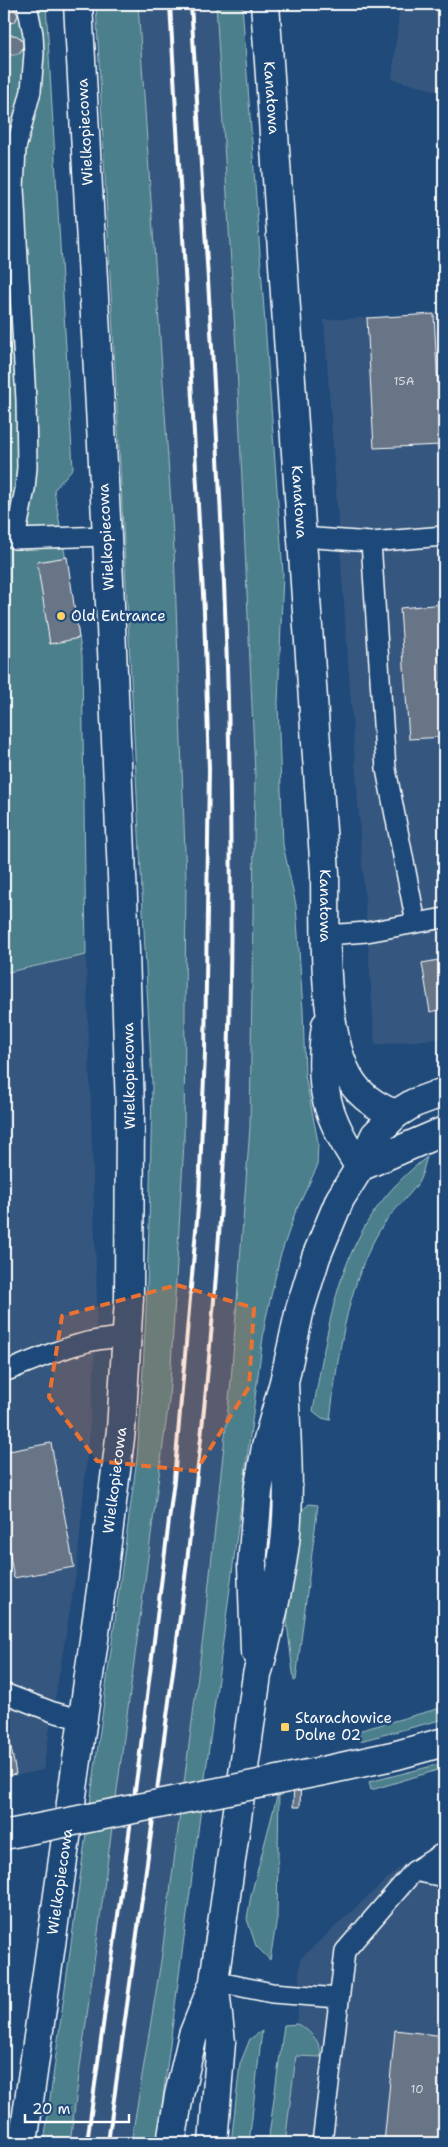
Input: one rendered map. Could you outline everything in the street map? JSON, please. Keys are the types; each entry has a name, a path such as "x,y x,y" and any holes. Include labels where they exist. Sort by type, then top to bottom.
{"street":[{"name":"Wielkopiecowa","path":"23,2143 83,1720 120,1439 128,1338 130,1110 106,536 78,4"},
{"name":"Kanałowa","path":"265,4 325,873 329,1001 336,1040 346,1071 357,1089 380,1108 396,1114"},
{"name":"Kanałowa","path":"329,1001 323,1049 322,1078 329,1113 343,1142 360,1167"},
{"name":"Kanałowa","path":"357,1089 366,1131 360,1167"},
{"path":"171,2143 179,2095 193,2035 214,1981 257,1675 269,1632 285,1541 286,1446 284,1382 300,1309 316,1257 340,1198 360,1167 376,1135 396,1114 414,1103 444,1092"},
{"path":"360,1167 433,1136"},
{"path":"4,1835 323,1771 397,1755 444,1742"},
{"path":"213,2143 221,2042 214,1981"}],"lane":[{"path":"26,4 33,34 34,54 31,91 16,148 14,188 26,400 27,467 25,489 9,537 106,536"},
{"path":"302,537 371,542 444,536"},
{"path":"371,542 386,769 416,923"},
{"path":"326,935 367,932 444,918"},
{"path":"4,1372 60,1350 106,1337 128,1338"},
{"path":"4,1693 53,1712 83,1720"},
{"path":"322,2143 345,1951 414,1871 444,1852"},
{"path":"414,1871 444,1877"},
{"path":"214,1981 272,1993 339,1998"}],"highlighted area":[{"path":"177,1285 254,1308 249,1387 196,1471 97,1461 49,1397 62,1316"}],"shaded area":[{"path":"138,4 216,4 237,367 255,774 250,1127 231,1381 204,1630 161,1961 131,2143 70,2143 169,1400 157,302"},
{"path":"400,4 444,4 444,93 392,79"},
{"path":"444,313 444,1038 375,1045 324,320"},
{"path":"86,955 97,1302 94,1376 77,1568 43,1770 4,1778 4,973"},
{"path":"444,1839 444,2143 285,2143 296,2056 300,1959 402,1865"}],"green space":[{"path":"4,4 46,4 73,468 54,490 82,655 86,955 4,973"},
{"path":"96,4 138,4 174,550 186,879 184,1142 169,1400 70,2143 44,2143 137,1458 146,1318 150,1178 152,1084"},
{"path":"216,4 242,4 283,573 278,703 283,845 296,905 305,1075 318,1142 317,1167 295,1213 280,1257 265,1322 157,2143 131,2143 161,1961 204,1629 231,1381 250,1127 255,774 237,367"},
{"path":"427,1157 418,1183 382,1226 358,1277 340,1348 330,1420 322,1418 313,1411 326,1338 344,1271 357,1240 375,1210 398,1183"},
{"path":"309,1504 318,1505 296,1680 294,1681 287,1623 299,1513"},
{"path":"444,1707 444,1719 360,1741 358,1731"},
{"path":"444,1763 444,1768 371,1790 369,1782"},
{"path":"279,1789 277,1918 270,1960 256,1946 247,1919 251,1895"},
{"path":"297,2024 306,2030 317,2042 320,2047 321,2057 296,2056 285,2143 268,2143 284,2025"},
{"path":"262,2031 249,2143 231,2143 240,2064 250,2039"}],"building":[{"path":"12,5 18,15 15,22 4,24 4,6"},
{"path":"13,35 20,38 23,45 20,52 13,55 6,52 3,45 6,38"},
{"path":"434,314 441,445 374,448 367,318"},
{"name":"Old Entrance","path":"67,557 79,638 50,644 37,562"},
{"path":"444,604 444,737 409,739 400,608"},
{"path":"444,959 444,1009 430,1012 422,963"},
{"path":"51,1443 74,1567 14,1578 4,1523 4,1452"},
{"path":"10,1742 16,1774 4,1776 4,1743"},
{"path":"294,1776 301,1776 300,1807 293,1807"},
{"path":"395,2030 444,2036 444,2143 384,2143"}],"railway":[{"path":"87,2143 139,1761 174,1480 199,1196 205,1053 209,769 204,612 170,4"},
{"path":"108,2143 163,1750 196,1488 220,1225 227,1093 230,957 228,684 216,412 191,4"}],"place":[{"name":"Old Entrance","path":"61,616"},
{"name":"Starachowice Dolne 02","path":"285,1727"}]}
